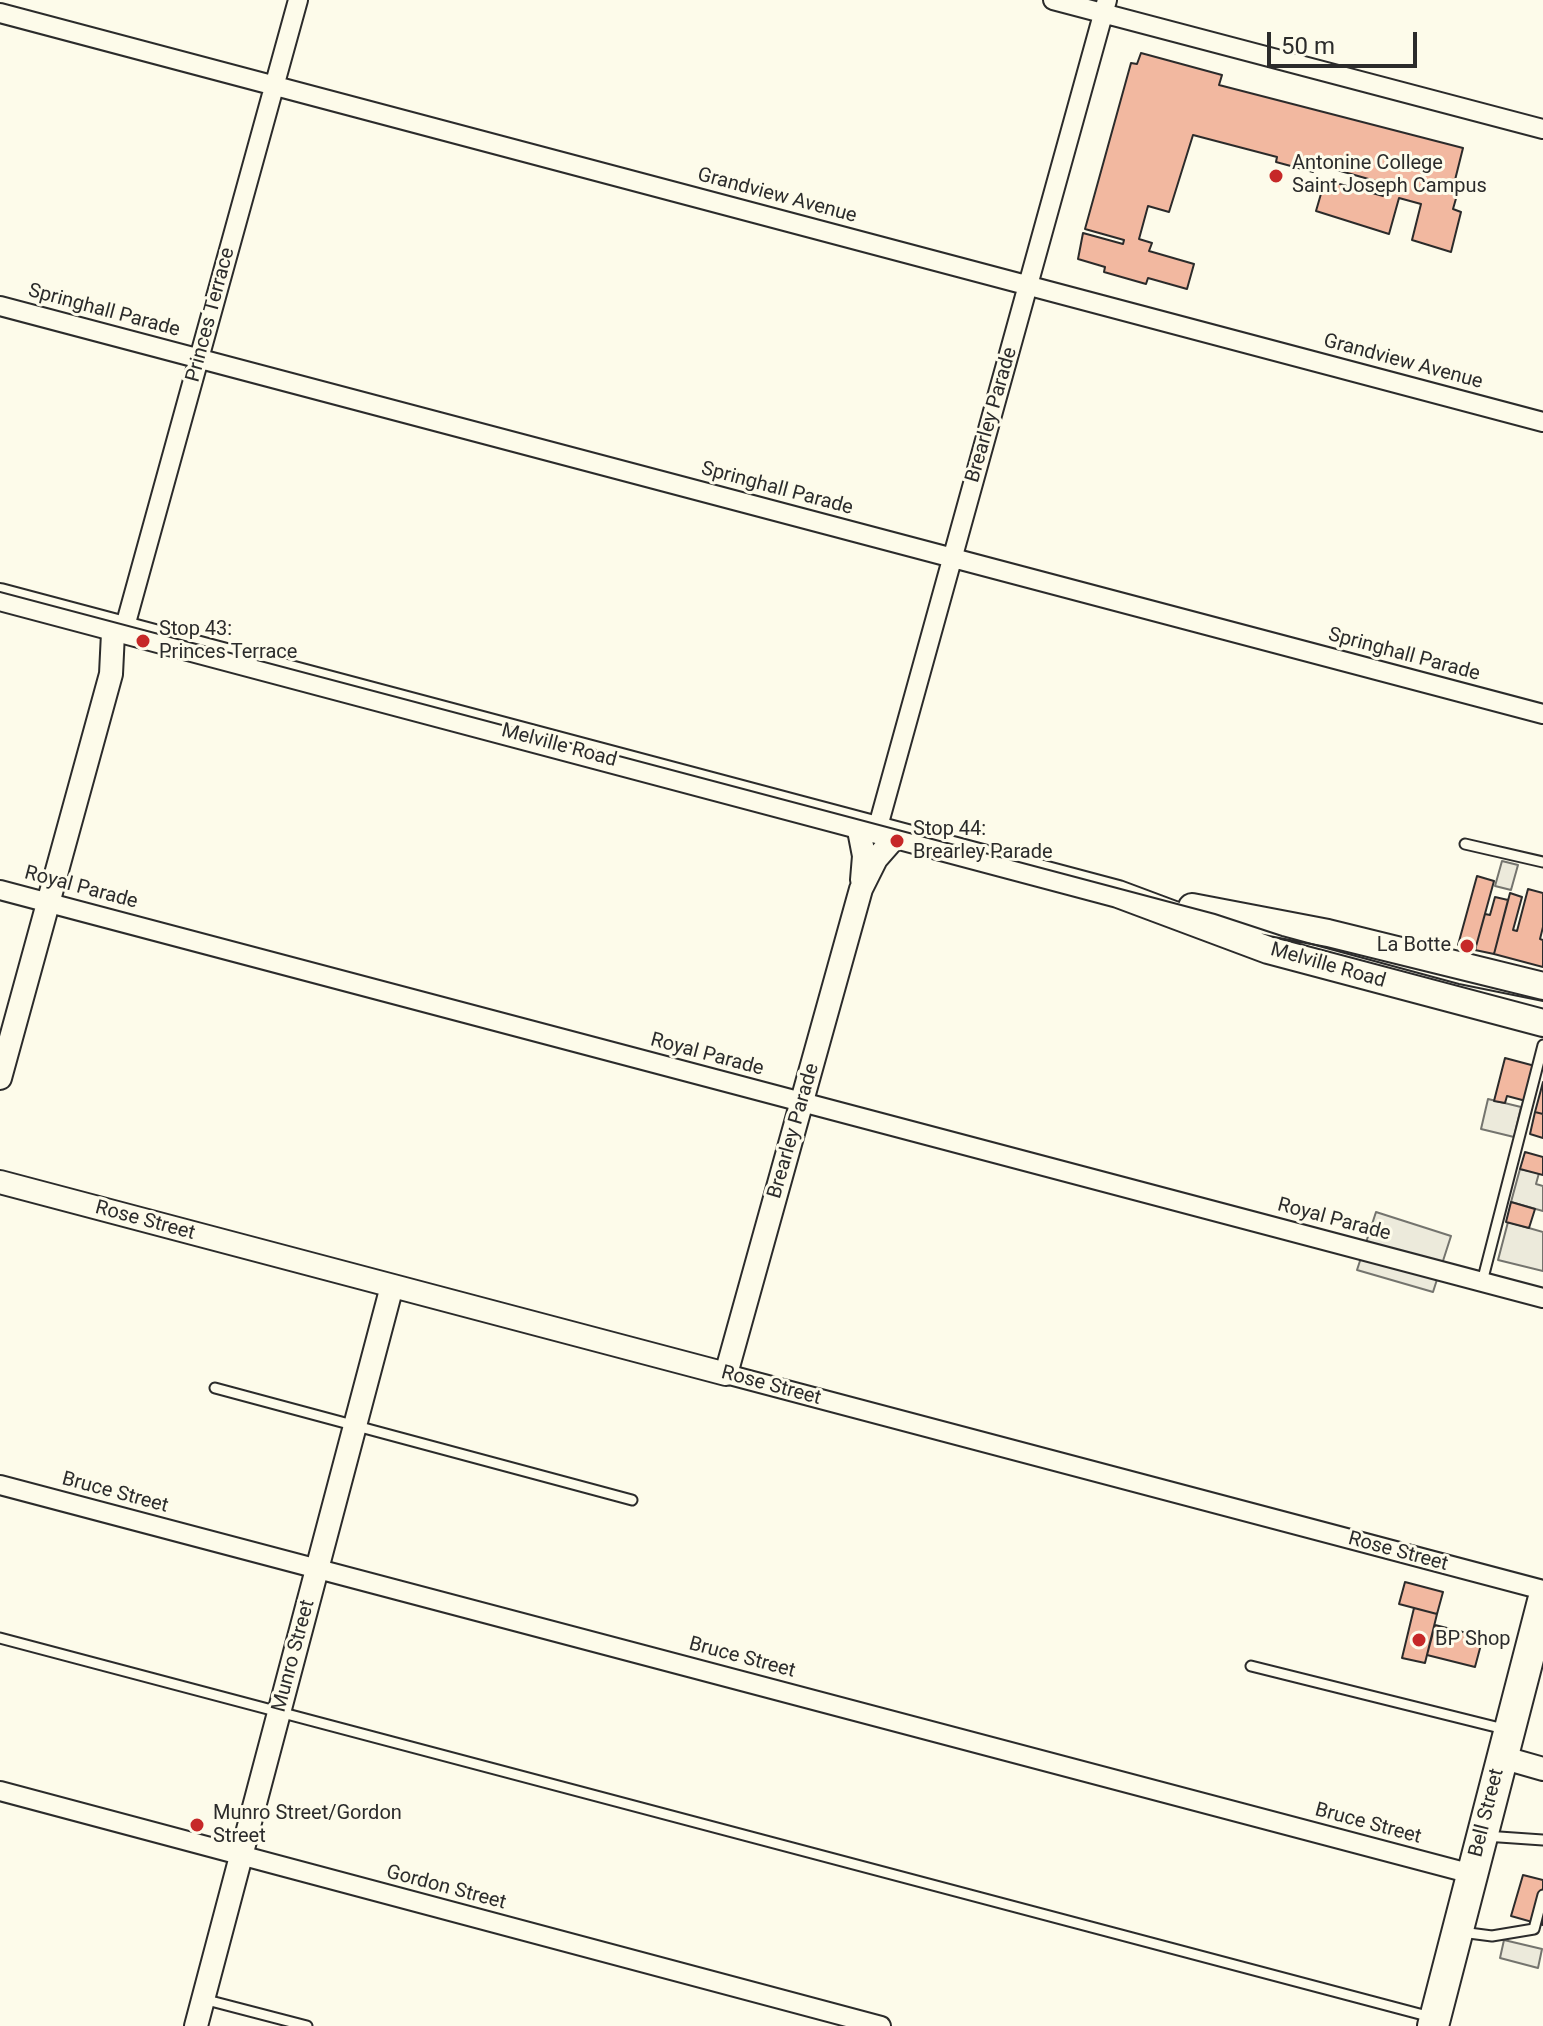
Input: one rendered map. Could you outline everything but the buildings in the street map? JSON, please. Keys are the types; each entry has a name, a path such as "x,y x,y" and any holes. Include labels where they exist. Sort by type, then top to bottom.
{"highway":[{"name":"Bell Street","path":"1434,2022 1543,1601"}],"main road":[{"name":"Melville Road","path":"0,597 1118,894 1328,933 1543,986"},
{"name":"Melville Road","path":"1118,894 1268,950 1543,1023"}],"street":[{"name":"Princes Terrace","path":"0,1078 298,0"},
{"path":"1053,0 1105,7 1543,129"},
{"name":"Brearley Parade","path":"726,1374 861,889 864,856 877,830 1105,7"},
{"name":"Grandview Avenue","path":"0,13 1543,422"},
{"name":"Springhall Parade","path":"0,306 1543,714"},
{"name":"Brearley Parade","path":"861,889 876,859 877,830"},
{"name":"Royal Parade","path":"0,890 1543,1298"},
{"name":"Rose Street","path":"0,1182 1543,1590"},
{"name":"Munro Street","path":"196,2026 392,1286"},
{"name":"Bruce Street","path":"0,1485 1472,1874"},
{"path":"1505,1744 1543,1769"},
{"name":"Gordon Street","path":"0,1791 881,2026"}],"lane":[{"path":"1465,844 1543,862"},
{"path":"1482,1282 1543,1045"},
{"path":"215,1388 632,1500"},
{"path":"0,1638 1434,2022"},
{"path":"1251,1666 1505,1744"},
{"path":"1482,1835 1543,1840"},
{"path":"1457,1932 1492,1936 1534,1929 1543,1895"},
{"path":"203,1999 307,2026"}],"shaded area":[{"path":"1502,861 1518,865 1511,890 1495,886"},
{"path":"1488,1099 1521,1107 1514,1137 1481,1129"},
{"path":"1520,1169 1539,1173 1536,1184 1543,1186 1543,1211 1511,1202"},
{"path":"1376,1212 1451,1236 1433,1292 1357,1270"},
{"path":"1508,1222 1543,1232 1543,1271 1498,1260"},
{"path":"1504,1940 1542,1949 1538,1968 1500,1958"}],"tram line":[{"path":"0,592 1215,914 1282,936 1459,984 1543,1001"}],"place":[{"name":"Antonine College Saint Joseph Campus","path":"1276,176"},
{"name":"Stop 43: Princes Terrace","path":"143,641"},
{"name":"Stop 44: Brearley Parade","path":"897,841"},
{"name":"La Botte","path":"1467,946"},
{"name":"BP Shop","path":"1419,1640"},
{"name":"Munro Street/Gordon Street","path":"197,1825"}]}
